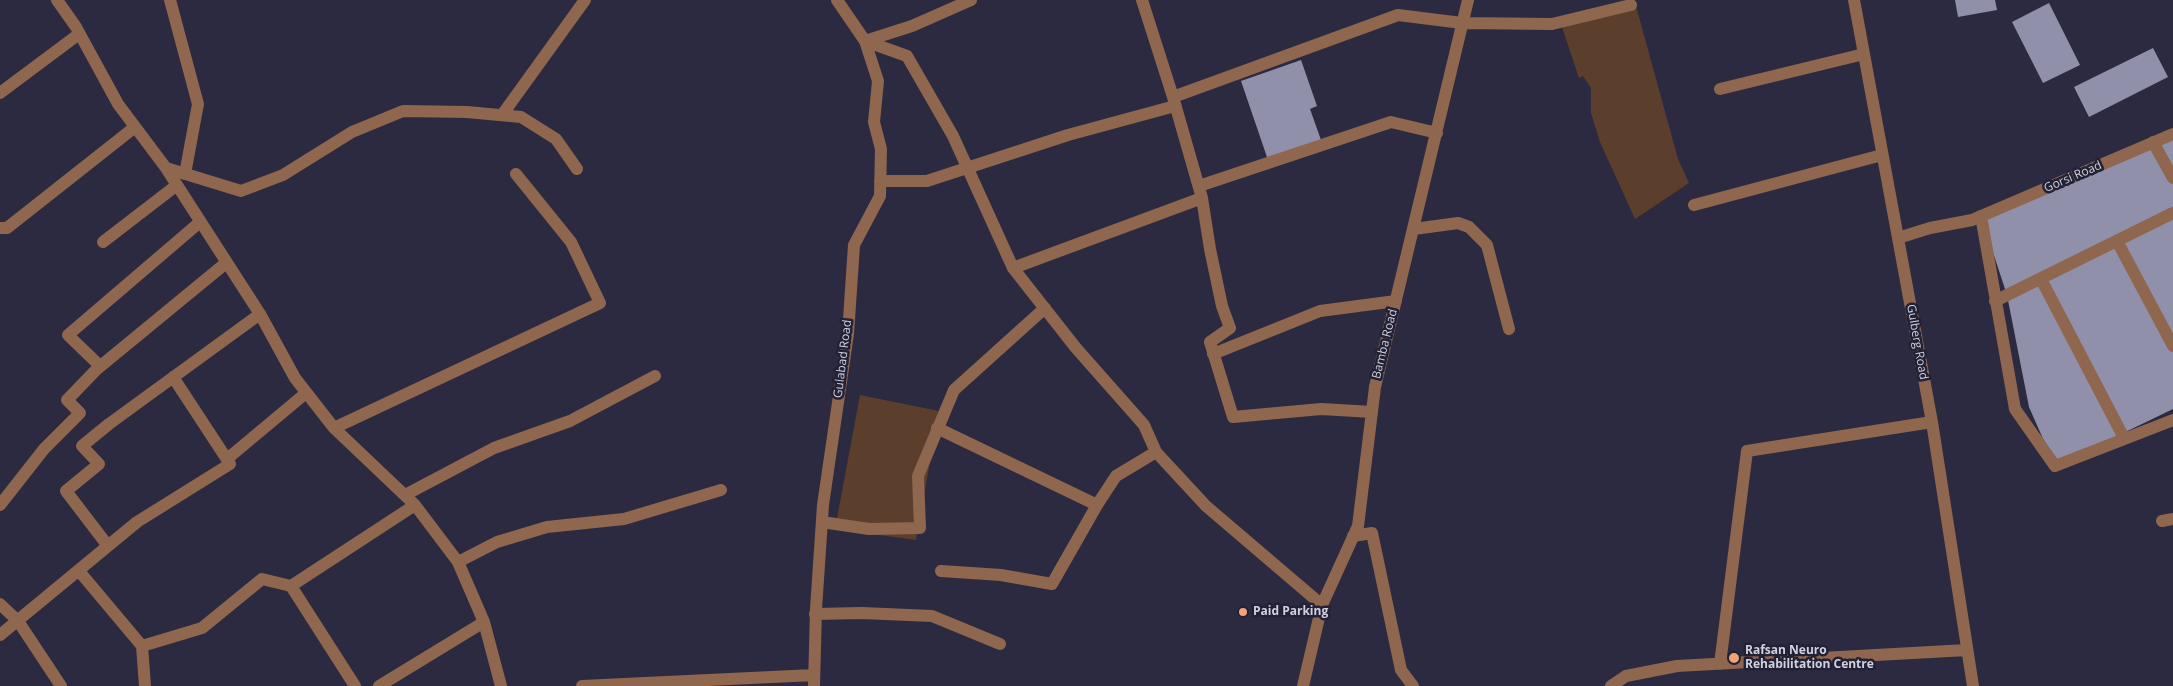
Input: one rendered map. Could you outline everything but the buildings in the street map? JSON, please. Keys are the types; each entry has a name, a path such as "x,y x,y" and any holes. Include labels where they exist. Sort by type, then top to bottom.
{"street":[{"path":"57,0 79,34 118,104 166,168 260,314 295,378 334,428 415,505 458,562 484,622 501,686"},
{"path":"170,0 198,104 185,174"},
{"path":"502,115 585,0"},
{"name":"Gulabad Road","path":"814,681 822,522 848,334 854,245 880,196 881,149 874,122 878,81 865,41 837,0"},
{"path":"865,41 912,26 971,0"},
{"path":"1142,0 1201,192 1222,306 1230,328 1210,342 1233,417 1321,409 1372,412"},
{"name":"Bamba Road","path":"1303,686 1322,606 1358,526 1375,387 1468,0"},
{"name":"Gulberg Road","path":"1854,0 1932,422 1973,686"},
{"path":"880,182 927,181 968,168 1174,101 1398,15 1462,23 1552,24 1631,5"},
{"path":"0,93 79,34"},
{"path":"865,41 907,56 952,136 1013,268 1076,348 1144,425 1156,452 1206,506 1322,606"},
{"path":"1720,90 1864,54"},
{"path":"166,168 241,191 283,175 352,132 403,111 521,117 556,138 576,169"},
{"path":"1013,268 1201,192 1391,122 1437,133"},
{"path":"0,228 7,228 135,127"},
{"name":"Gorsi Road","path":"1898,238 1930,228 1977,218 2173,134"},
{"path":"2153,142 2173,178"},
{"path":"1694,205 1882,155"},
{"path":"334,428 600,303 571,242 516,174"},
{"path":"102,242 177,186"},
{"path":"1995,301 2173,213"},
{"path":"1977,218 2016,410 2055,466 2173,420"},
{"path":"100,366 68,335 200,222"},
{"path":"1414,229 1458,224 1469,227 1487,244 1509,329"},
{"path":"2117,241 2173,346"},
{"path":"0,505 44,449 80,413 66,400 100,366 226,263"},
{"path":"2041,279 2124,438"},
{"path":"1213,354 1320,311 1396,301"},
{"path":"822,522 869,529 920,528 918,476 954,390 1045,308"},
{"path":"108,546 66,491 99,464 82,446 108,424 260,314"},
{"path":"405,495 494,448 570,420 654,376"},
{"path":"0,635 137,522 230,464 173,377"},
{"path":"227,459 306,393"},
{"path":"1720,664 1747,451 1932,422"},
{"path":"937,428 1097,506"},
{"path":"941,571 1001,575 1052,584 1116,476 1156,452"},
{"path":"458,562 497,542 547,527 624,519 720,490"},
{"path":"291,586 415,505"},
{"path":"1354,536 1372,533 1401,670 1413,686"},
{"path":"79,571 142,646 145,686"},
{"path":"142,646 202,628 262,579 291,586 355,686"},
{"path":"0,604 18,621 61,686"},
{"path":"816,614 862,613 932,616 1000,644"},
{"path":"379,686 484,622"},
{"path":"1611,686 1626,676 1677,666 1967,650"},
{"path":"582,686 814,681"}],"shaded area":[{"path":"1636,6 1678,159 1689,183 1635,219 1600,142 1591,113 1591,88 1583,76 1579,78 1562,27"},
{"path":"860,395 939,411 916,540 835,529"}],"place":[{"name":"Paid Parking","path":"1243,612"},
{"name":"Rafsan Neuro Rehabilitation Centre","path":"1734,658"}]}
